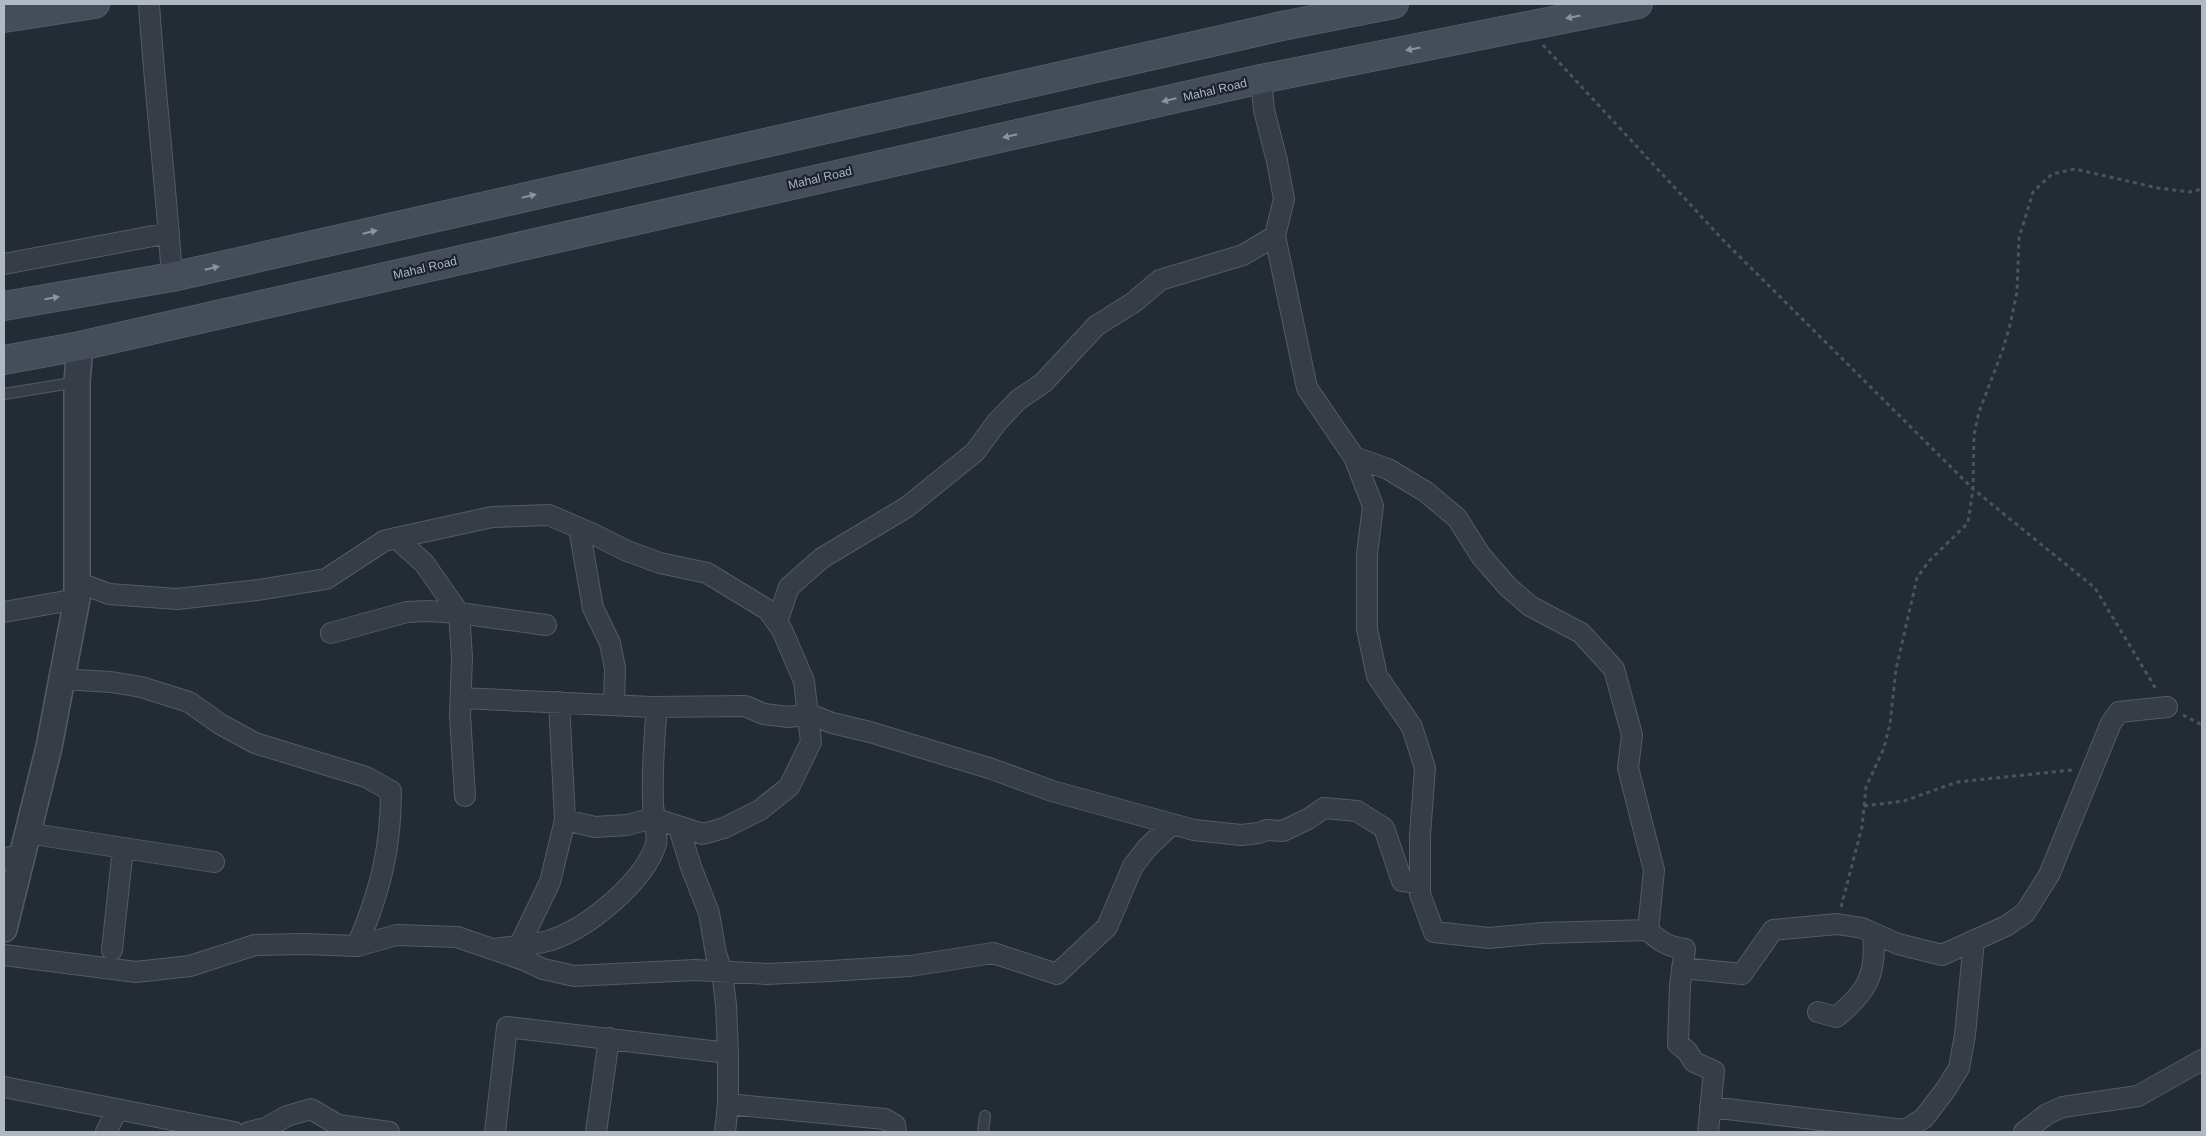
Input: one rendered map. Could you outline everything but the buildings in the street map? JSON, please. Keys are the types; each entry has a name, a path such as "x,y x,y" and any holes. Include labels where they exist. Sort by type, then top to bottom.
{"main road":[{"path":"4,18 95,4"},
{"path":"4,306 172,277 1322,11 1394,4"},
{"name":"Mahal Road","path":"4,360 80,346 1261,79 1638,4"}],"street":[{"path":"149,4 155,94 172,277"},
{"path":"1261,79 1264,110 1277,161 1284,199 1275,236 1306,388 1354,457 1373,506 1367,554 1366,629 1377,676 1412,727 1426,768 1420,835 1420,894 1434,932 1489,938 1542,933 1648,930 1658,940 1674,948 1686,950 1680,985 1678,1044 1687,1051 1699,1066 1714,1071 1708,1132"},
{"path":"4,264 169,234"},
{"path":"777,622 789,587 822,558 907,507 968,458 1018,400 1043,383 1096,326 1134,302 1160,280 1243,255 1275,236"},
{"path":"4,929 18,849 49,747 77,590 77,382 80,346"},
{"path":"1354,457 1388,469 1426,492 1451,512 1457,518 1481,556 1508,587 1530,606 1581,632 1614,669 1632,735 1628,768 1654,870 1648,930"},
{"path":"4,612 77,590 177,599 258,590 326,579 384,541 452,524 492,517 549,515 660,563 707,573 729,584 768,610 782,630 804,681 809,714 811,742 789,787 760,810 724,828 703,834 679,828 654,818 627,825 595,827 565,820"},
{"path":"579,528 593,608 610,643 615,668 614,704"},
{"path":"396,538 424,563 458,613 462,657 460,698 465,796"},
{"path":"331,633 407,612 427,611 458,613 546,625"},
{"path":"62,679 111,682 141,687 189,702 220,724 255,744 366,776 391,791 391,827 386,859 369,917 356,946"},
{"path":"460,698 657,707 745,706 764,714 789,717 809,714 832,723 939,752 1052,791 1116,807 1171,825 1194,830 1241,835 1260,833 1266,830 1283,831 1308,819 1324,808 1356,811 1384,828 1402,881 1420,883"},
{"path":"520,944 550,882 565,820 559,702"},
{"path":"492,949 551,941 586,923 622,893 642,870 656,843 652,761 657,707"},
{"path":"1682,968 1742,974 1773,930 1837,924 1862,928 1898,944 1942,955 2006,926 2024,913 2049,875 2111,723 2119,712 2167,707"},
{"path":"4,955 136,972 190,966 256,945 356,946 397,935 457,936 524,960 543,969 574,976 695,970 767,974 901,967 993,953 1057,974 1107,927 1133,866 1147,848 1171,825"},
{"path":"679,828 691,867 709,913 716,954 722,972 726,1005 728,1053 728,1104 725,1132"},
{"path":"18,849 123,848 214,862"},
{"path":"112,950 123,848"},
{"path":"1818,1012 1836,1017 1853,1003 1871,977 1875,953 1873,933"},
{"path":"1710,1107 1905,1130 1924,1118 1959,1068 1965,1035 1974,940"},
{"path":"495,1132 507,1027 728,1053"},
{"path":"596,1132 609,1038"},
{"path":"2024,1132 2047,1114 2063,1107 2138,1096 2202,1060"},
{"path":"4,1088 234,1132"},
{"path":"728,1104 885,1120 895,1125 896,1132"},
{"path":"250,1132 266,1128 287,1116 311,1109 338,1124 389,1132"},
{"path":"106,1132 117,1110"}],"lane":[{"path":"4,394 77,382"},
{"path":"983,1132 985,1116"}],"path":[{"path":"1526,26 1724,241 1973,489 2095,588 2167,707 2202,725"},
{"path":"1837,924 1862,827 1866,786 1884,748 1890,724 1896,669 1917,578 1929,561 1968,523 1973,489 1974,435 1979,412 2010,325 2017,292 2019,238 2033,192 2052,174 2075,169 2158,188 2190,192 2202,189"},
{"path":"1864,806 1904,801 1957,782 2093,767"}]}
